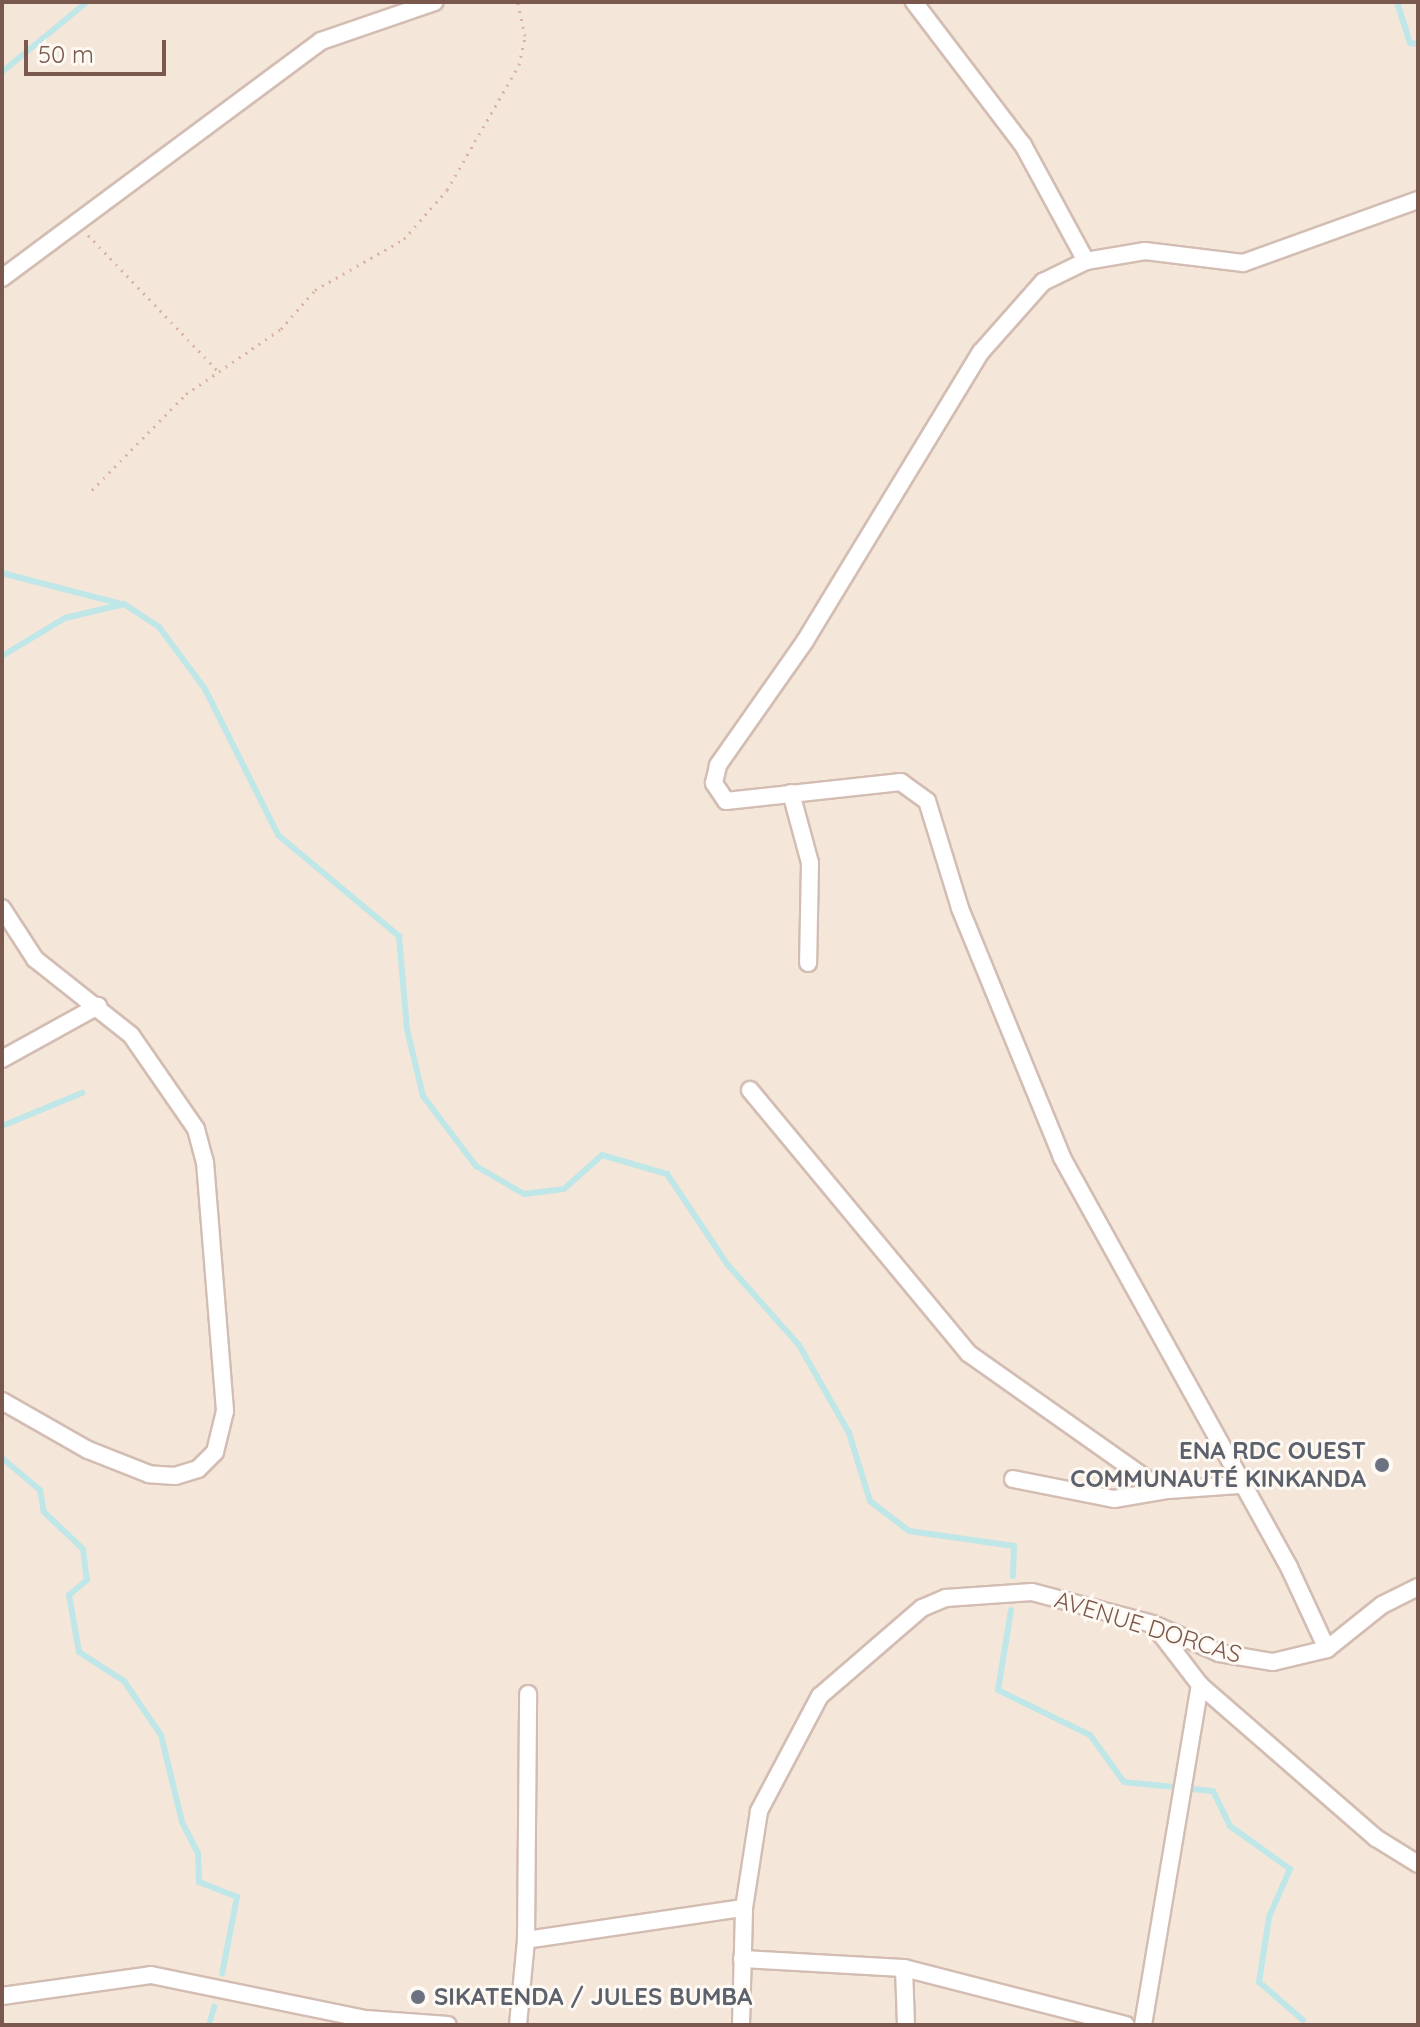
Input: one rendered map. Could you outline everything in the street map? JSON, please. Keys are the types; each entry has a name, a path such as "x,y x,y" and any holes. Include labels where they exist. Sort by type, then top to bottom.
{"street":[{"path":"2,278 321,41 434,2"},
{"path":"914,2 1023,145 1086,261"},
{"path":"1418,200 1243,263 1145,251 1086,261 1043,282 981,352 805,641 718,765 714,783 726,801 901,782 927,801 960,908 1062,1157 1239,1485 1289,1567 1327,1649 1418,1587"},
{"path":"791,793 810,863 808,963"},
{"path":"2,908 35,959 131,1035 196,1129 205,1162 225,1411 215,1452 198,1469 175,1476 149,1474 88,1450 2,1401"},
{"path":"2,1059 98,1006"},
{"path":"750,1090 968,1353 1168,1490"},
{"path":"1013,1479 1114,1499 1168,1490 1239,1485"},
{"name":"AVENUE DORCAS","path":"741,2025 744,1908 759,1811 792,1737 820,1696 922,1608 946,1598 1032,1592 1153,1624 1249,1659 1273,1662 1327,1649"},
{"path":"1153,1624 1200,1685 1376,1838 1418,1864"},
{"path":"1143,2025 1200,1685"},
{"path":"518,2025 526,1940 528,1694"},
{"path":"526,1940 744,1908"},
{"path":"742,1959 904,1968 1126,2025"},
{"path":"904,1968 906,2025"},
{"path":"2,1996 151,1975 366,2022 448,2025"}],"path":[{"path":"92,490 217,370 281,329 315,290 404,239 447,190 519,65 525,36 518,2"},
{"path":"76,225 114,255 217,370"}],"shaded area":[{"path":"2,2 1418,2 1418,2025 2,2025"}],"waterway":[{"path":"2,72 87,2"},
{"path":"1397,2 1410,43 1418,44"},
{"path":"2,573 122,604"},
{"path":"2,656 65,618 124,604 159,627 205,689 278,835 399,936 407,1029 423,1096 476,1166 524,1194 564,1189 602,1155 667,1174 727,1264 799,1345 849,1433 870,1501 909,1531 1014,1546 1013,1576"},
{"path":"2,1126 82,1093"},
{"path":"2,1458 40,1490 44,1512 83,1549 87,1580 69,1595 79,1652 124,1681 161,1735 182,1822 198,1853 199,1882 237,1897 222,1974"},
{"path":"1011,1610 998,1690 1090,1735 1124,1782 1213,1791 1230,1826 1290,1869 1269,1917 1259,1982 1303,2020"},
{"path":"209,2025 214,2007"}],"place":[{"name":"ENA RDC OUEST COMMUNAUTÉ KINKANDA","path":"1382,1465"},
{"name":"SIKATENDA / JULES BUMBA","path":"418,1997"}]}
